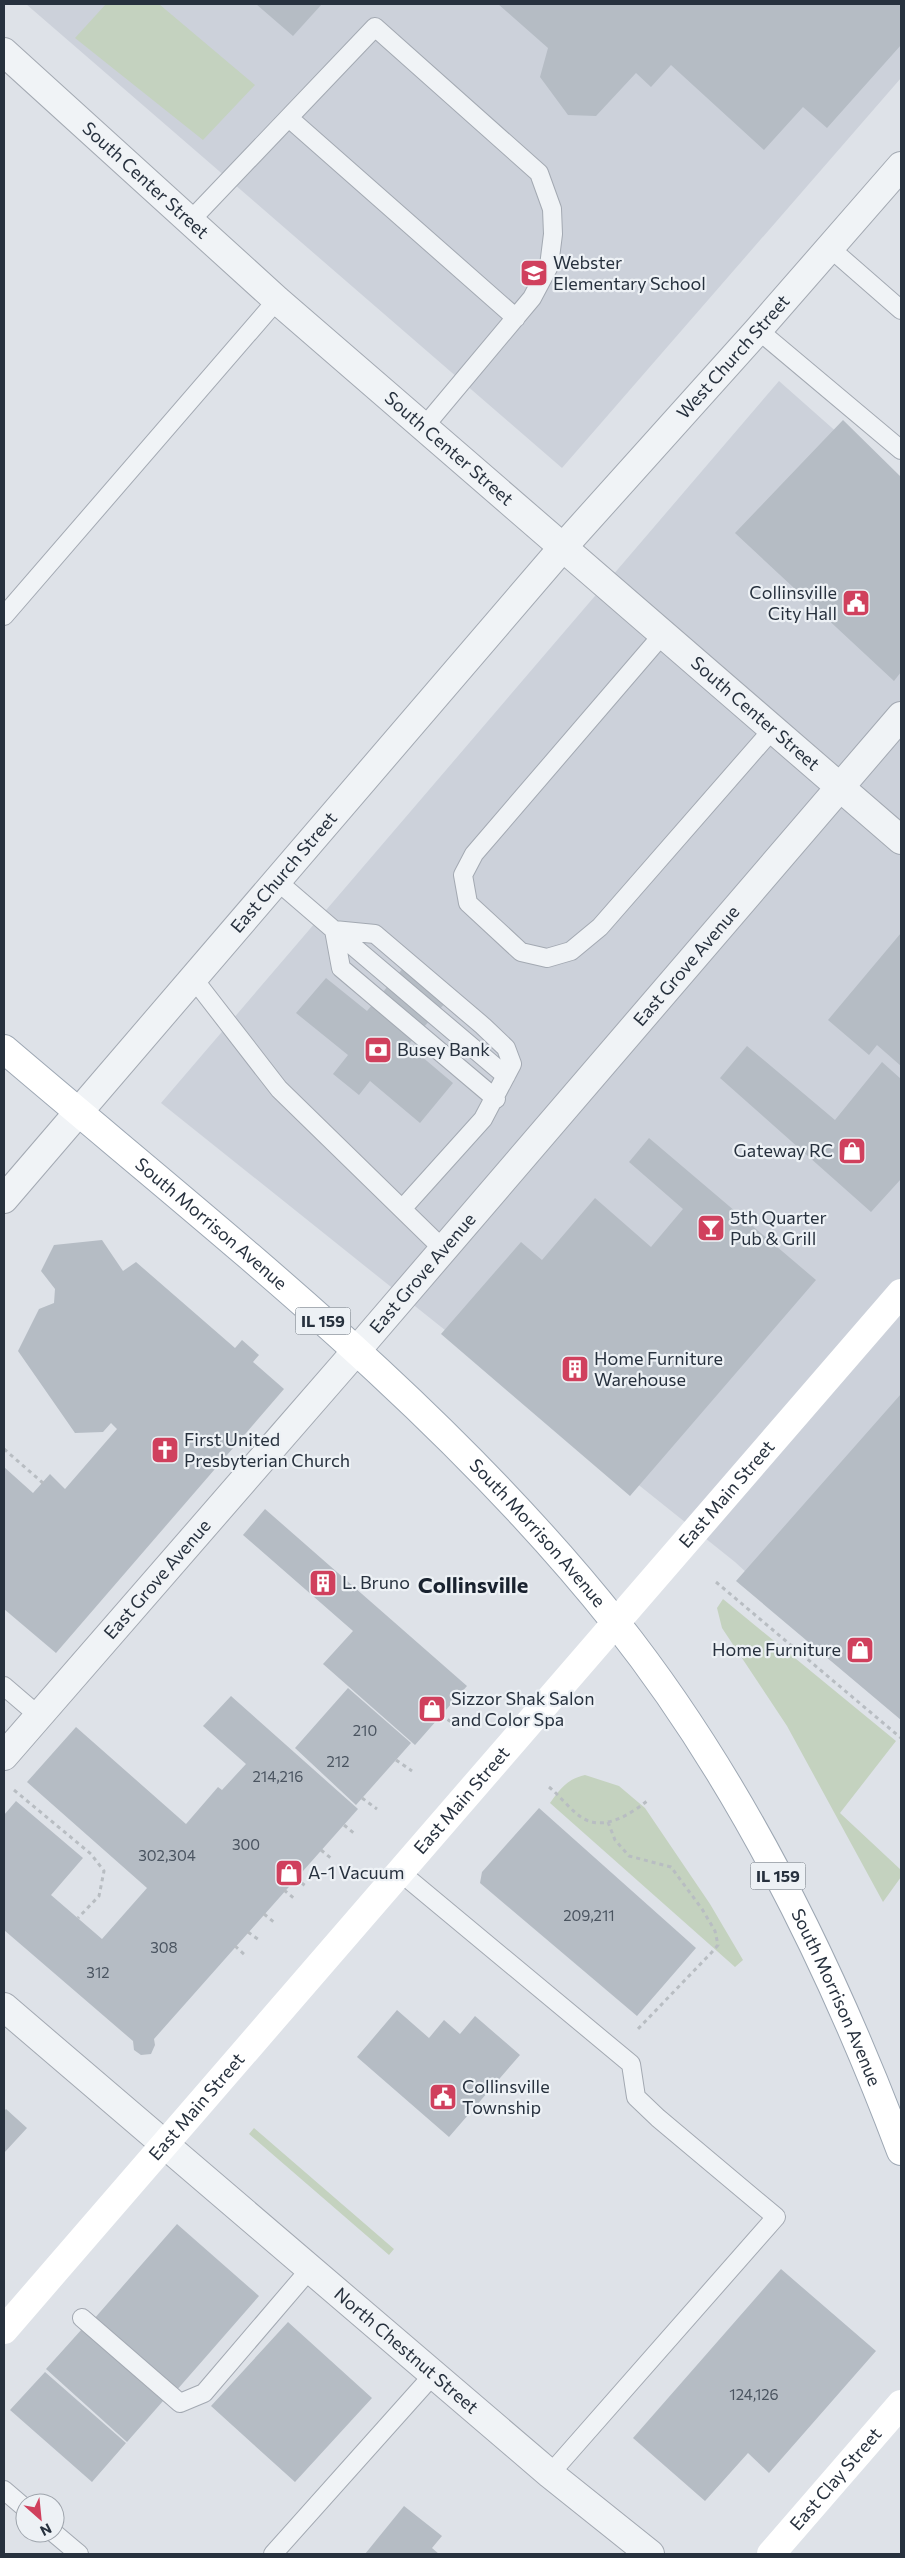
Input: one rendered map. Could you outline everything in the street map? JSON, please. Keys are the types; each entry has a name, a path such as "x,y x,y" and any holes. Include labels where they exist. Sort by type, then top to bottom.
{"main road":[{"name":"South Morrison Avenue","path":"4,1049 357,1350 458,1447 559,1556 616,1622 662,1684 713,1761 793,1904 852,2029 901,2151"},
{"name":"East Main Street","path":"4,2330 901,1293"},
{"name":"East Clay Street","path":"771,2554 901,2404"}],"street":[{"name":"South Center Street","path":"4,52 277,300 564,546 772,730 901,840"},
{"name":"West Church Street","path":"564,546 758,330 901,166"},
{"name":"East Church Street","path":"4,1199 564,546"},
{"name":"East Grove Avenue","path":"4,1756 357,1350 901,716"},
{"name":"North Chestnut Street","path":"4,2007 433,2375 550,2474 650,2554"}],"lane":[{"path":"190,221 375,27 539,173 552,208 553,234 549,266 532,298 424,426"},
{"path":"289,118 516,318"},
{"path":"830,248 901,310"},
{"path":"4,616 277,300"},
{"path":"758,330 901,450"},
{"path":"663,634 474,854 463,875 468,903 521,952 547,958 571,951 600,927 772,730"},
{"path":"277,881 506,1076"},
{"path":"334,930 375,934 506,1048 512,1064 496,1099 483,1119 402,1209"},
{"path":"334,930 341,968 496,1099"},
{"path":"193,978 279,1089 443,1249"},
{"path":"4,1686 39,1716"},
{"path":"400,1872 631,2064 636,2097 658,2118 776,2217 550,2474"},
{"path":"82,2318 180,2404 204,2394 310,2269"},
{"path":"273,2554 433,2375"},
{"path":"4,2490 15,2499"},
{"path":"65,2542 79,2554"}],"path":[{"path":"4,1449 43,1483"},
{"path":"716,1582 901,1738"},
{"path":"441,1715 454,1724"},
{"path":"396,1760 412,1771"},
{"path":"549,1786 577,1815 600,1824 625,1816 647,1801"},
{"path":"11,1787 91,1854 104,1871 99,1896 78,1918"},
{"path":"362,1798 377,1809"},
{"path":"608,1822 615,1840 629,1856 671,1867 702,1908 718,1945 636,2032"},
{"path":"344,1825 355,1834"},
{"path":"321,1850 332,1859"},
{"path":"295,1878 307,1887"},
{"path":"284,1890 296,1900"},
{"path":"264,1914 275,1923"},
{"path":"248,1932 259,1940"},
{"path":"235,1946 246,1955"}],"shaded area":[{"name":"Webster Elementary School","path":"26,4 901,4 901,78 562,468"},
{"path":"779,381 901,489 901,1715 735,1562 161,1103"}],"green space":[{"path":"106,4 159,4 255,85 203,140 75,38"},
{"path":"723,1599 896,1741 840,1813 901,1870 901,1877 883,1902 787,1726 722,1628 717,1608"},
{"path":"585,1775 619,1786 645,1808 710,1904 743,1960 735,1967 550,1803 569,1782"},
{"path":"254,2128 394,2249 389,2255 249,2134"}],"building":[{"path":"256,4 322,4 293,36"},
{"path":"498,4 901,4 901,45 827,128 803,107 764,150 671,65 651,87 636,73 596,116 568,115 540,77 548,48"},
{"name":"Collinsville City Hall","path":"843,420 901,477 901,672 894,681 735,533"},
{"path":"901,933 901,1066 877,1045 869,1055 828,1020"},
{"name":"Busey Bank","path":"404,967 446,1002 408,1045 453,1083 420,1123 370,1081 359,1095 333,1074 348,1055 296,1013 326,978 367,1011"},
{"name":"Gateway RC","path":"747,1046 835,1120 882,1062 901,1079 901,1179 871,1212 720,1078"},
{"path":"649,1138 816,1280 630,1496 441,1334 521,1242 542,1260 595,1198 651,1247 683,1209 629,1162"},
{"name":"First United Presbyterian Church","path":"102,1240 123,1271 136,1262 235,1348 242,1340 259,1355 253,1362 284,1389 56,1653 4,1609 4,1467 33,1493 50,1474 65,1489 117,1429 111,1423 103,1432 75,1433 18,1351 39,1309 54,1303 55,1289 41,1271 54,1245"},
{"name":"Home Furniture","path":"901,1394 901,1720 736,1581"},
{"name":"L. Bruno","path":"265,1509 467,1686 415,1745 323,1664 353,1631 243,1535"},
{"path":"348,1688 411,1743 356,1805 295,1748"},
{"path":"231,1696 358,1809 154,2039 155,2045 151,2054 141,2055 134,2050 133,2041 4,1930 4,1815 16,1801 83,1858 51,1895 102,1939 147,1888 27,1782 76,1727 186,1824 218,1787 222,1790 246,1764 203,1726"},
{"path":"539,1808 696,1948 637,2016 480,1883 482,1872"},
{"name":"Collinsville Township","path":"397,2010 429,2038 444,2020 460,2034 475,2016 520,2055 449,2137 357,2057"},
{"path":"6,2109 27,2128 4,2153 4,2111"},
{"path":"177,2224 259,2296 176,2391 94,2319"},
{"path":"781,2269 876,2351 769,2473 748,2453 705,2501 633,2438"},
{"path":"288,2322 372,2398 295,2482 211,2406"},
{"path":"82,2329 163,2401 127,2442 46,2369"},
{"path":"45,2372 126,2443 92,2482 10,2410"},
{"path":"404,2506 442,2536 432,2548 439,2554 365,2554"}],"place":[{"name":"Webster Elementary School","path":"534,273"},
{"name":"Collinsville City Hall","path":"856,603"},
{"name":"Busey Bank","path":"378,1050"},
{"name":"Gateway RC","path":"852,1151"},
{"name":"5th Quarter Pub & Grill","path":"711,1228"},
{"name":"Home Furniture Warehouse","path":"575,1369"},
{"name":"First United Presbyterian Church","path":"165,1450"},
{"name":"L. Bruno","path":"323,1583"},
{"name":"Home Furniture","path":"860,1650"},
{"name":"Sizzor Shak Salon and Color Spa","path":"432,1709"},
{"name":"A-1 Vacuum","path":"289,1873"},
{"name":"Collinsville Township","path":"443,2097"}],"district":[{"name":"Collinsville","path":"473,1585"}]}
